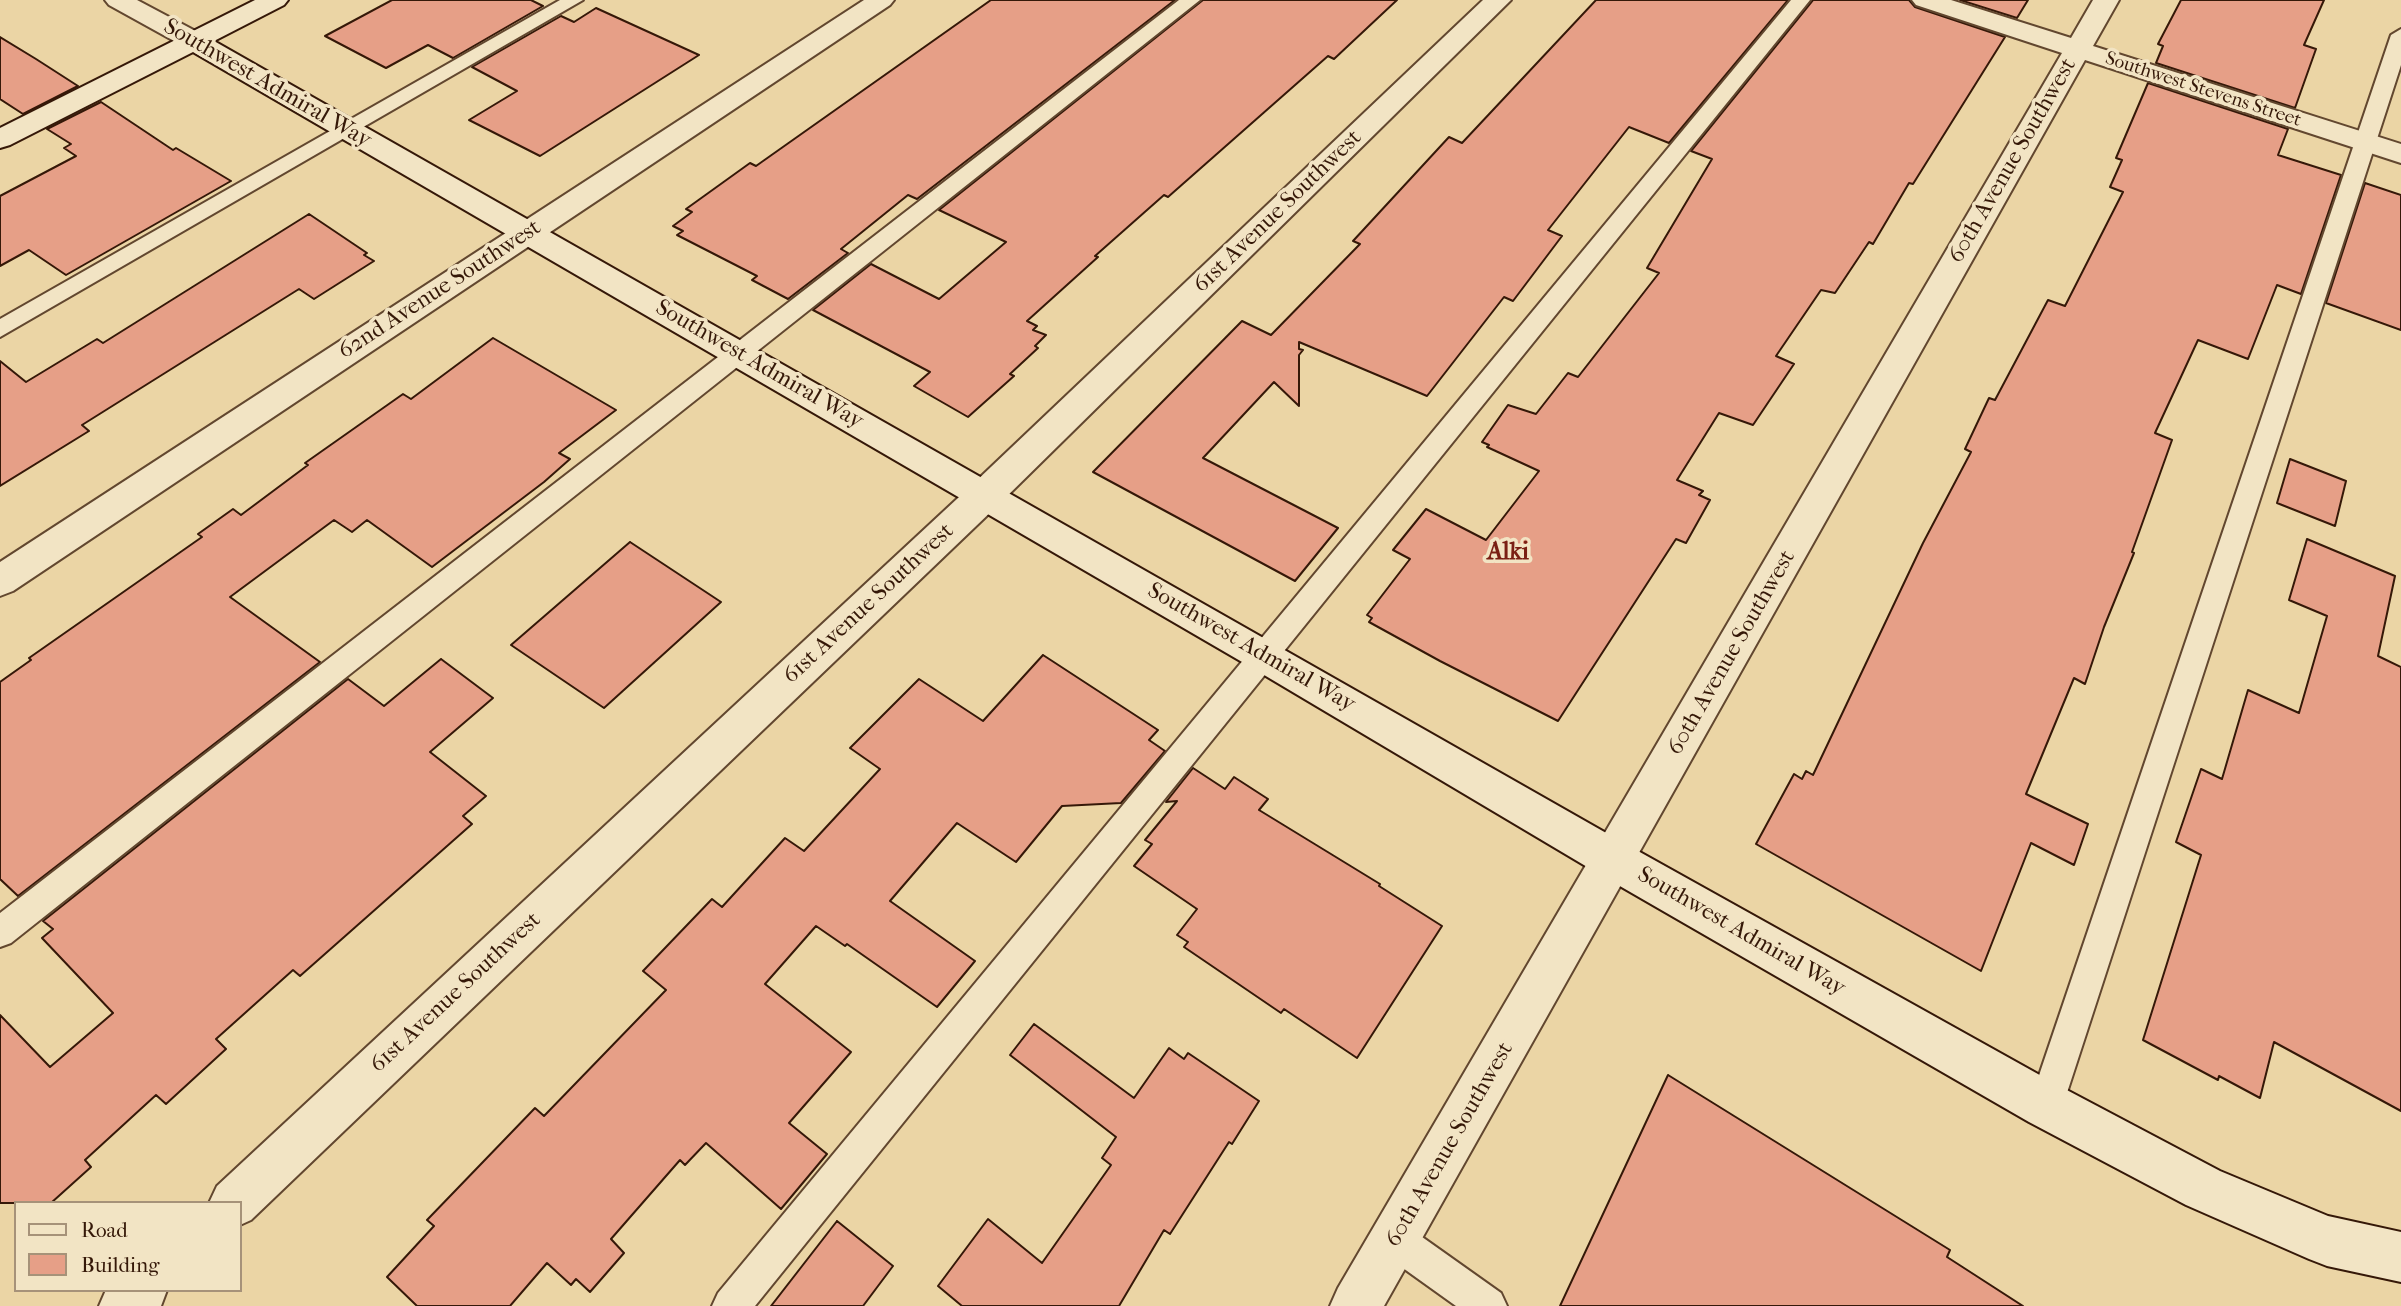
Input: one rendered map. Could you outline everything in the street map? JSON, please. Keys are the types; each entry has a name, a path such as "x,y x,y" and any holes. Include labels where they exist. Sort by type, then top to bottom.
{"street":[{"name":"Southwest Admiral Way","path":"118,0 348,129 1264,655 1614,860 2046,1105 2203,1188 2327,1241 2401,1257"},
{"path":"0,139 275,0"},
{"name":"62nd Avenue Southwest","path":"0,580 881,0"},
{"name":"61st Avenue Southwest","path":"236,1201 985,495 1498,0"},
{"name":"Southwest Stevens Street","path":"1925,0 2401,153"},
{"name":"60th Avenue Southwest","path":"1356,1306 2106,0"},
{"path":"125,1306 140,1292"}],"lane":[{"path":"0,329 574,0"},
{"path":"0,932 1191,0"},
{"path":"732,1306 1801,0"},
{"path":"2046,1105 2401,35"},
{"path":"1395,1240 1488,1306"}],"building":[{"path":"392,0 531,0 543,6 453,58 428,45 386,68 325,36"},
{"path":"991,0 1175,0 917,199 908,195 841,249 848,253 788,299 752,280 757,276 677,235 683,231 673,226 692,212 686,209 750,163 756,166"},
{"path":"1203,0 1397,0 1334,59 1328,56 1168,197 1164,195 1027,321 1037,326 1033,330 1046,335 1035,346 1038,348 1010,374 1014,376 968,417 914,386 930,372 813,310 871,264 939,299 1006,242 939,210"},
{"path":"1596,0 1788,0 1669,143 1629,127 1548,230 1562,236 1513,301 1504,297 1427,396 1299,342 1299,349 1303,350 1299,355 1299,406 1274,382 1203,458 1338,528 1295,581 1093,472 1242,321 1271,335 1360,244 1353,241 1449,137 1462,143"},
{"path":"1813,0 1909,0 1915,7 2005,37 1913,184 1909,183 1873,244 1869,242 1835,293 1821,290 1776,356 1794,364 1753,425 1719,413 1677,480 1703,491 1699,495 1710,500 1686,543 1676,539 1558,721 1369,622 1372,618 1367,615 1410,559 1393,550 1426,509 1486,540 1539,471 1487,447 1489,445 1482,442 1508,405 1536,414 1568,373 1578,377 1659,273 1647,268 1712,159 1691,151"},
{"path":"1960,0 2028,0 2017,18"},
{"path":"2181,0 2324,0 2304,45 2316,49 2295,108 2156,63 2163,46 2158,44"},
{"path":"596,8 699,55 540,156 469,120 517,91 472,67 561,16 574,22"},
{"path":"0,37 78,86 23,114 0,99"},
{"path":"2148,83 2288,129 2278,155 2341,175 2301,294 2277,285 2248,359 2198,340 2155,433 2172,440 2132,552 2134,553 2104,627 2085,684 2074,678 2026,794 2088,824 2074,865 2031,843 1981,971 1756,844 1794,774 1802,779 1806,771 1813,775 1923,543 1971,452 1965,449 1989,398 1995,400 2048,300 2065,306 2123,192 2110,187 2122,160 2116,158"},
{"path":"101,102 173,150 176,148 231,181 66,275 29,250 0,266 0,196 76,156 64,148 71,144 47,129"},
{"path":"2365,183 2401,195 2401,330 2326,303"},
{"path":"309,214 367,253 364,255 374,261 314,299 299,289 82,425 89,431 0,486 0,361 26,382 97,339 103,343"},
{"path":"493,338 616,410 559,453 570,459 544,482 432,567 367,520 352,532 334,520 230,597 320,662 18,896 0,879 0,682 31,660 29,658 202,537 198,534 233,509 241,515 308,465 305,463 403,394 411,399"},
{"path":"2290,459 2346,481 2335,526 2277,503"},
{"path":"2307,539 2395,576 2378,656 2401,667 2401,1111 2274,1042 2260,1098 2219,1076 2218,1080 2143,1040 2201,855 2176,842 2201,769 2222,779 2248,690 2299,713 2327,616 2289,600"},
{"path":"630,542 721,602 604,708 511,645"},
{"path":"1043,655 1158,730 1149,740 1165,751 1121,803 1062,806 1016,862 957,823 890,901 975,961 937,1007 847,944 845,946 816,926 765,984 851,1052 789,1123 827,1154 781,1209 706,1143 685,1165 680,1160 611,1239 624,1253 590,1292 576,1279 571,1285 547,1263 510,1306 417,1306 387,1277 434,1226 427,1220 535,1108 544,1116 666,990 643,971 712,899 722,907 785,838 804,851 880,769 850,748 919,679 983,721"},
{"path":"441,659 493,698 430,752 486,796 463,816 472,824 300,976 293,970 216,1039 226,1049 166,1104 156,1095 85,1160 91,1167 53,1201 0,1203 0,1015 50,1067 113,1013 42,938 53,929 43,921 348,679 384,706"},
{"path":"1193,768 1225,789 1234,777 1268,799 1259,810 1380,884 1379,886 1442,926 1357,1058 1284,1009 1281,1013 1184,947 1188,942 1177,935 1197,909 1134,866 1152,844 1145,840 1177,801 1166,802"},
{"path":"1034,1024 1134,1098 1169,1048 1184,1059 1188,1053 1259,1101 1232,1144 1229,1142 1170,1234 1164,1230 1119,1306 962,1306 938,1286 988,1219 1042,1263 1111,1165 1102,1158 1116,1137 1010,1055"},
{"path":"1668,1075 1950,1250 1947,1257 2023,1306 1560,1306"},
{"path":"837,1221 893,1266 863,1306 771,1306"}],"district":[{"name":"Alki","path":"1508,553"}]}
